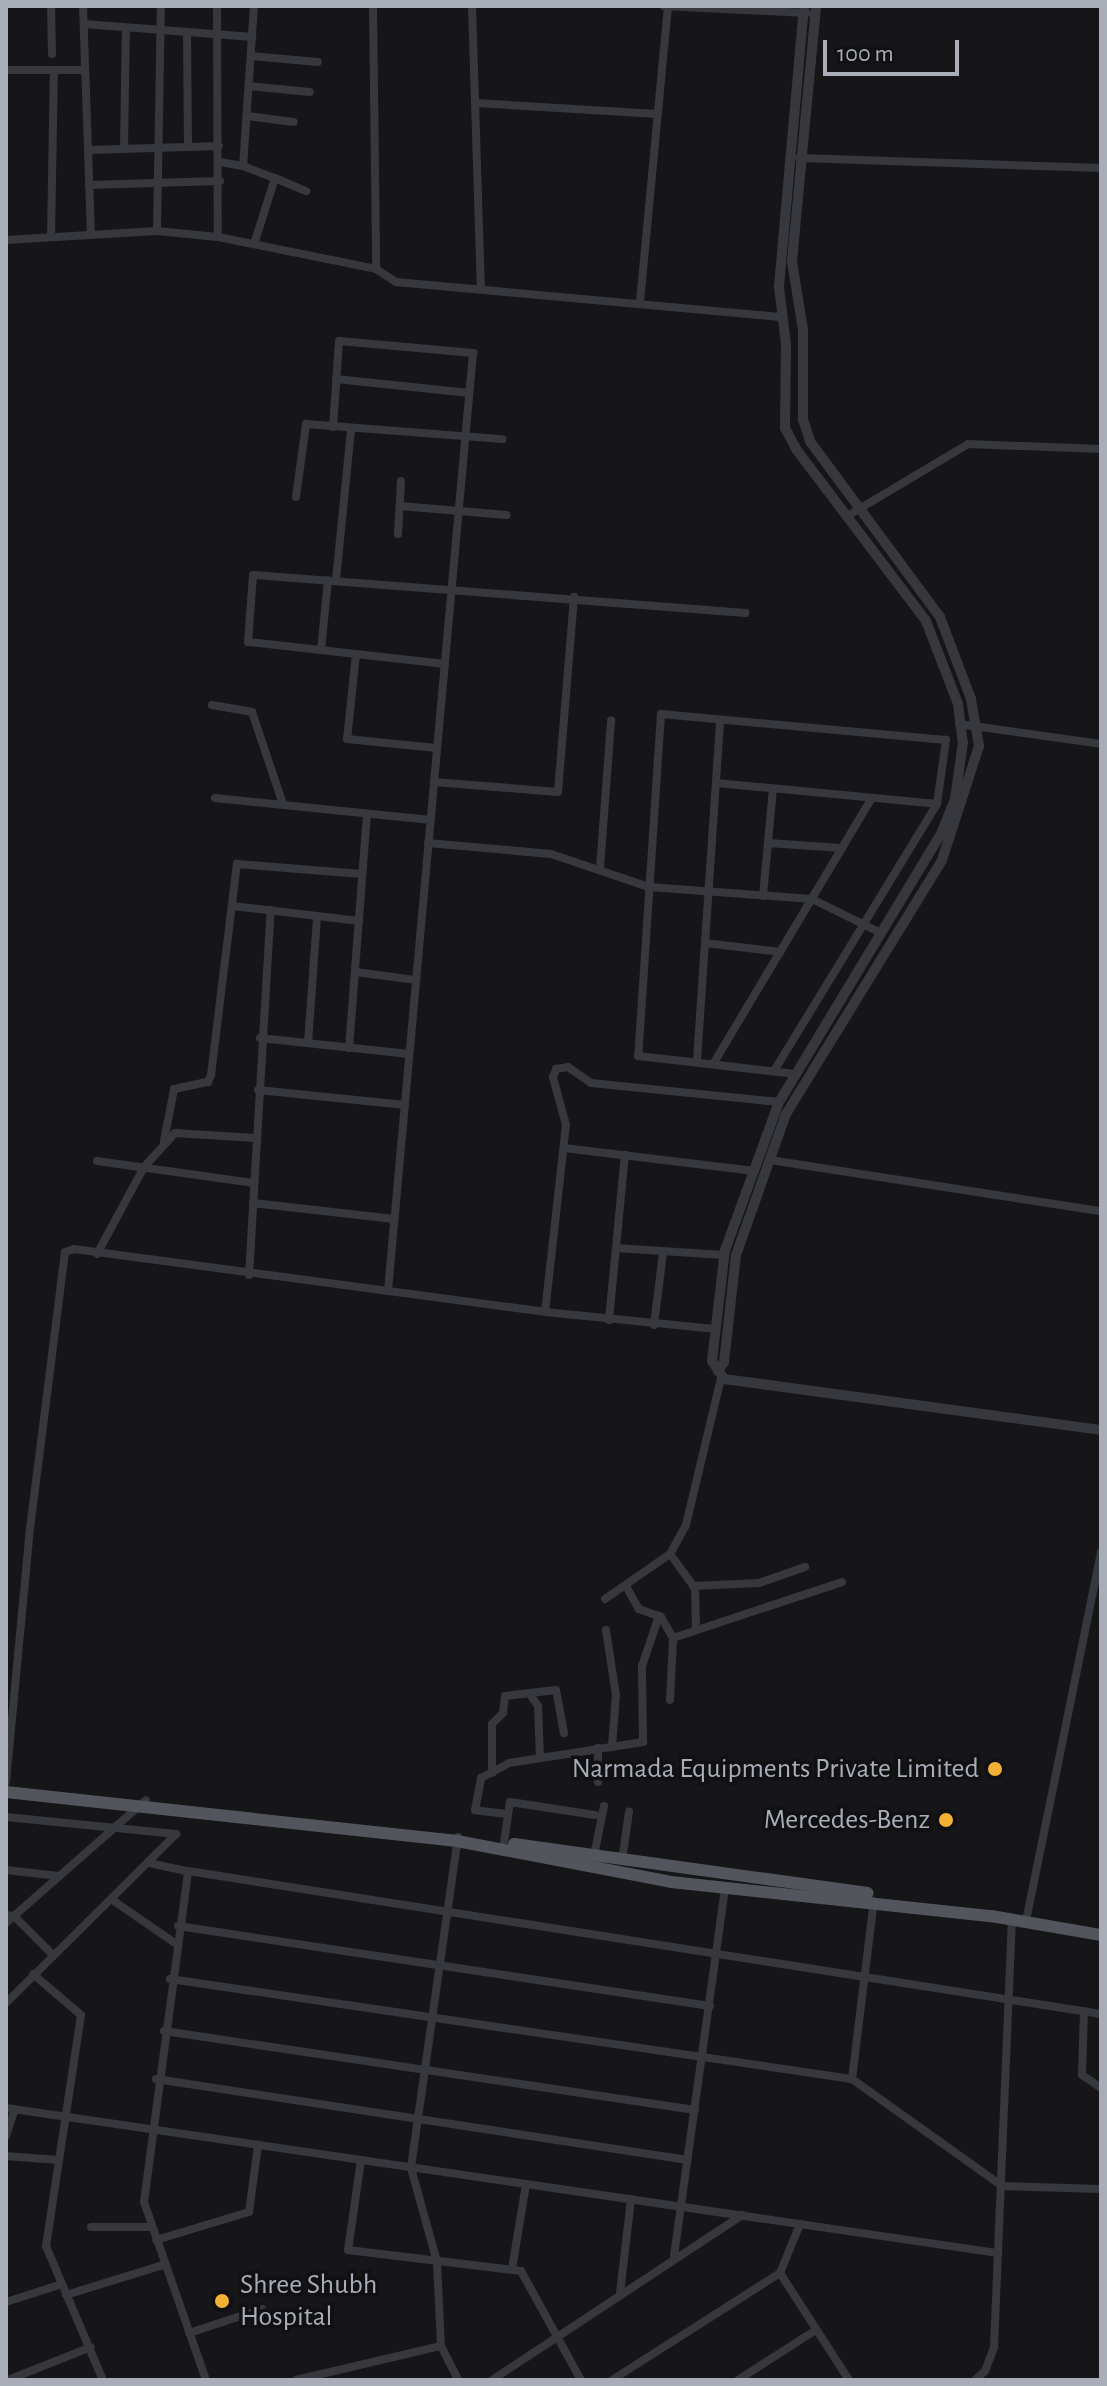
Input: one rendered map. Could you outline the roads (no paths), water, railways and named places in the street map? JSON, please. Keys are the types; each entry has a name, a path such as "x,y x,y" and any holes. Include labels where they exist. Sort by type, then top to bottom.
{"main road":[{"path":"6,1787 504,1842 1101,1929"},
{"path":"458,1839 725,1888 874,1901 1012,1919 1027,1917 1101,1935"}],"street":[{"path":"51,6 52,54"},
{"path":"83,6 91,234"},
{"path":"157,231 155,180 161,6"},
{"path":"217,6 218,237"},
{"path":"243,166 254,6"},
{"path":"373,6 376,269"},
{"path":"472,6 481,288"},
{"path":"605,1599 670,1554 686,1525 724,1362 736,1255 770,1160 792,1101 942,860 975,769 977,726 940,617 810,441 803,420 803,330 792,280 799,158 816,10 666,6 640,302"},
{"path":"719,1374 712,1361 724,1255 779,1102 942,832 959,771 959,724 954,690 926,621 849,515 796,449 785,428 779,287 786,158 804,9"},
{"path":"84,24 253,37"},
{"path":"124,149 126,28"},
{"path":"187,33 188,147"},
{"path":"252,56 318,62"},
{"path":"6,70 85,70"},
{"path":"51,237 54,70"},
{"path":"249,86 310,92"},
{"path":"476,103 658,114"},
{"path":"247,116 294,122"},
{"path":"88,150 219,146"},
{"path":"786,158 1101,168"},
{"path":"220,162 243,166 306,191"},
{"path":"255,241 275,178"},
{"path":"89,185 155,180 220,181"},
{"path":"6,240 157,231 218,237 255,241 376,269 396,282 782,317"},
{"path":"333,427 339,341 473,353 388,1291"},
{"path":"336,379 469,393"},
{"path":"296,497 303,426 502,439"},
{"path":"321,650 351,430"},
{"path":"849,515 968,444 1101,449"},
{"path":"398,534 401,481"},
{"path":"400,506 507,515"},
{"path":"445,664 248,642 253,575 574,597 746,613"},
{"path":"434,782 558,792 574,597"},
{"path":"356,654 347,739 437,748"},
{"path":"212,705 252,712 283,804"},
{"path":"774,1071 937,804 946,740 661,714 638,1056 715,1061 774,1071 797,1074"},
{"path":"600,868 611,720"},
{"path":"697,1060 720,720"},
{"path":"959,724 1101,744"},
{"path":"716,783 937,804"},
{"path":"763,896 773,788"},
{"path":"215,798 431,820"},
{"path":"715,1061 872,798"},
{"path":"349,1048 367,814"},
{"path":"428,843 551,854 649,887 812,899 881,933"},
{"path":"768,843 842,848"},
{"path":"164,1141 174,1089 208,1082 211,1075 237,864 362,874"},
{"path":"232,906 359,921"},
{"path":"249,1275 260,1038 271,910"},
{"path":"308,1043 317,916"},
{"path":"705,943 780,952"},
{"path":"355,972 416,980"},
{"path":"260,1038 409,1054"},
{"path":"545,1312 566,1125 553,1077 562,1067 591,1083 779,1102"},
{"path":"258,1090 405,1105"},
{"path":"97,1254 144,1167 164,1141 175,1133 195,1132 256,1138"},
{"path":"564,1148 753,1171"},
{"path":"609,1320 625,1155"},
{"path":"770,1160 1101,1211"},
{"path":"97,1161 254,1183"},
{"path":"253,1203 394,1219"},
{"path":"616,1248 724,1255"},
{"path":"6,1787 62,1257 74,1249 249,1275 609,1320 714,1329"},
{"path":"654,1325 663,1253"},
{"path":"719,1374 1101,1430"},
{"path":"1027,1917 1101,1552"},
{"path":"670,1554 693,1586 696,1629"},
{"path":"693,1586 759,1583 805,1567"},
{"path":"673,1638 842,1582"},
{"path":"626,1586 639,1609 659,1616 673,1638 670,1700"},
{"path":"506,1814 475,1810 477,1783 492,1773 540,1758 643,1742 642,1666 659,1616"},
{"path":"606,1630 616,1695 612,1746"},
{"path":"492,1773 489,1746 504,1697 557,1690 564,1733"},
{"path":"529,1693 538,1706 540,1758"},
{"path":"598,1748 598,1782"},
{"path":"504,1842 510,1802 595,1815"},
{"path":"6,1923 10,1916 143,1804"},
{"path":"594,1856 604,1806"},
{"path":"622,1860 629,1812"},
{"path":"6,1817 176,1834 6,2003"},
{"path":"458,1839 429,2017 411,2168 437,2262 441,2346 458,2380"},
{"path":"149,1863 1101,2014"},
{"path":"6,1870 59,1876"},
{"path":"188,1871 156,2079 144,2202 163,2265 206,2380"},
{"path":"674,2256 725,1888"},
{"path":"111,1899 175,1943"},
{"path":"852,2079 874,1901"},
{"path":"10,1916 52,1954"},
{"path":"975,2380 985,2371 994,2347 1012,1919"},
{"path":"178,1926 710,2006"},
{"path":"33,1974 81,2015 46,2246 103,2380"},
{"path":"170,1979 852,2079 1002,2186 1101,2189"},
{"path":"1084,2011 1082,2075 1101,2088"},
{"path":"164,2031 695,2110"},
{"path":"156,2079 688,2160"},
{"path":"6,2136 10,2108 998,2253"},
{"path":"156,2240 249,2212 258,2145"},
{"path":"6,2156 58,2160"},
{"path":"361,2160 348,2250 521,2271 581,2380"},
{"path":"512,2269 526,2184"},
{"path":"620,2293 631,2199"},
{"path":"492,2380 674,2256 742,2215"},
{"path":"612,2380 780,2273 800,2224"},
{"path":"91,2227 152,2227"},
{"path":"66,2295 163,2265"},
{"path":"780,2273 849,2380"},
{"path":"6,2302 62,2284"},
{"path":"189,2333 262,2309"},
{"path":"738,2380 816,2330"},
{"path":"296,2380 441,2346"},
{"path":"8,2380 91,2347"}],"place":[{"name":"Narmada Equipments Private Limited","path":"995,1769"},
{"name":"Mercedes-Benz","path":"946,1820"},
{"name":"Shree Shubh Hospital","path":"222,2301"}]}
